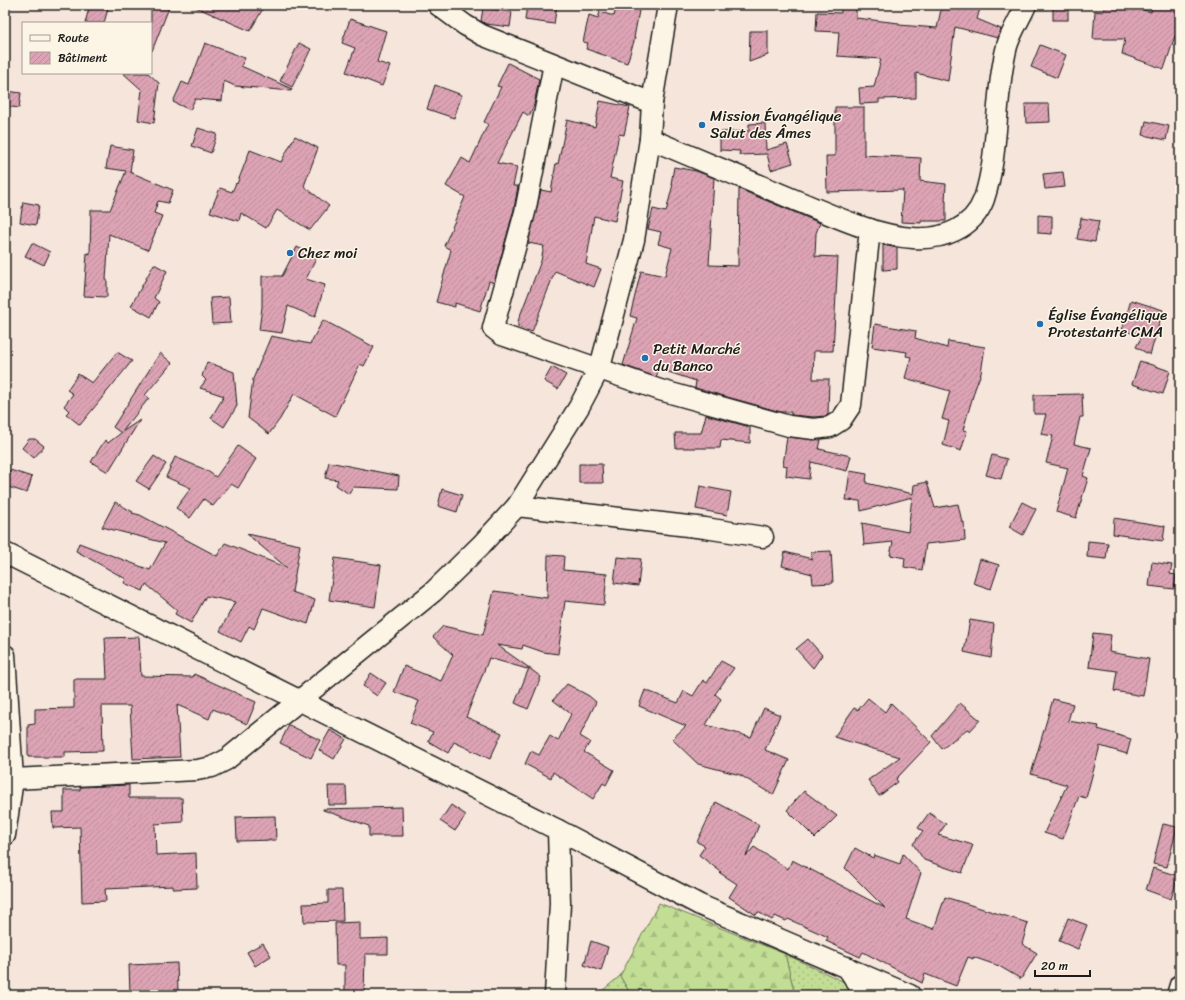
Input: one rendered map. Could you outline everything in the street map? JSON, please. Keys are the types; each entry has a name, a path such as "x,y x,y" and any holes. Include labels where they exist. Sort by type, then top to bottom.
{"street":[{"path":"438,5 465,25 482,34 652,103"},
{"path":"13,779 197,770 226,760 433,592 481,545 517,506 579,407 600,367 634,240 650,139 652,103 668,5"},
{"path":"650,139 822,211 870,229 912,238 938,238 956,232 973,218 983,200 992,158 998,101 1007,45 1026,5"},
{"path":"554,64 525,212 493,328 502,335 600,367 660,390 789,426 814,429 830,427 841,420 851,405 870,229"},
{"path":"517,506 705,528 763,537"},
{"path":"5,553 558,830 700,905 910,995"},
{"path":"5,655 13,779 5,835"},
{"path":"555,995 560,903 558,830"},
{"path":"847,967 865,995"},
{"path":"1177,995 1180,985"}],"green space":[{"path":"659,903 785,954 795,995 631,995 620,976"},
{"path":"785,954 872,995 795,995"},
{"path":"620,976 631,995 597,995"}],"building":[{"path":"90,5 109,5 104,22 85,22"},
{"path":"151,5 170,5 152,51 152,22"},
{"path":"191,5 265,5 250,31"},
{"path":"527,5 557,5 554,24 525,20"},
{"path":"617,5 640,5 635,38 627,63 586,49 588,43 583,42 589,15 598,18 600,12 614,16"},
{"path":"942,5 981,5 977,19 1001,29 998,38 955,27 948,81 916,73 916,98 879,99 879,103 860,104 859,88 874,87 881,59 837,56 839,32 816,31 817,12 841,13 841,6 856,7 856,18 899,23 899,25 937,28"},
{"path":"1053,5 1068,5 1068,20 1053,20"},
{"path":"1105,5 1126,5 1151,12 1152,5 1180,9 1180,36 1175,36 1164,69 1122,54 1125,39 1093,39 1095,11 1103,12"},
{"path":"483,8 512,12 510,27 486,24 481,21"},
{"path":"350,19 386,31 377,62 390,66 382,86 346,72 355,48 342,43"},
{"path":"750,31 768,31 768,55 749,62"},
{"path":"205,43 245,58 241,66 292,89 291,91 235,86 224,81 222,101 195,99 190,110 173,102 182,82 189,85"},
{"path":"299,43 311,49 292,87 280,81"},
{"path":"1040,45 1066,55 1057,78 1031,67"},
{"path":"508,63 539,79 534,105 529,116 523,112 497,163 517,167 513,186 518,186 514,209 494,283 489,281 480,311 455,303 455,307 436,302 451,250 444,246 465,197 446,186 462,158 470,163 488,124 484,122 501,87 497,86"},
{"path":"124,74 149,74 159,83 154,123 138,120 142,90"},
{"path":"435,85 462,95 454,118 427,109"},
{"path":"7,91 21,93 19,108 5,106"},
{"path":"600,101 630,107 624,135 619,134 610,178 623,181 615,221 594,216 586,264 601,269 594,287 555,271 532,332 518,327 518,321 541,261 544,246 528,243 541,190 551,192 556,163 558,164 567,120 595,127"},
{"path":"1025,104 1049,104 1050,122 1026,123"},
{"path":"835,107 864,107 864,155 921,158 920,181 946,184 946,221 921,221 921,223 901,222 903,190 827,192 826,156 835,156"},
{"path":"1146,121 1169,126 1166,140 1143,135"},
{"path":"765,123 766,150 787,144 793,163 771,170 767,154 739,155 740,151 720,150 720,132 749,131 749,124"},
{"path":"198,128 217,134 211,153 192,146"},
{"path":"295,136 318,148 304,186 329,206 310,230 277,210 266,228 241,213 239,221 210,212 220,188 232,192 236,183 237,184 250,150 281,162"},
{"path":"110,146 133,150 130,172 173,190 168,203 158,201 154,213 162,216 148,250 109,234 106,280 107,297 84,296 87,253 90,254 91,210 110,210 126,171 106,168"},
{"path":"674,167 696,171 714,178 709,265 738,266 739,189 820,223 816,233 815,256 838,257 833,351 814,351 813,379 829,379 828,415 814,417 791,415 791,412 781,412 695,388 696,381 659,369 656,377 623,365 637,318 630,316 641,271 665,276 672,248 658,244 661,232 648,229 653,209 666,212 673,184 671,184"},
{"path":"1063,172 1065,187 1045,189 1043,174"},
{"path":"23,202 39,205 36,225 20,222"},
{"path":"1038,215 1052,216 1052,234 1038,233"},
{"path":"1081,218 1099,221 1095,242 1077,239"},
{"path":"32,243 50,252 44,265 25,256"},
{"path":"883,245 897,248 897,269 883,270"},
{"path":"297,247 317,257 306,279 325,285 315,317 288,306 282,333 259,330 262,307 262,276 282,276"},
{"path":"154,264 167,271 154,298 159,302 151,317 131,306"},
{"path":"229,297 231,323 212,324 210,298"},
{"path":"1131,300 1163,310 1150,355 1136,347 1142,336 1122,330"},
{"path":"323,320 374,347 364,366 360,364 335,416 294,394 280,419 269,434 248,418 253,379 271,336 310,344"},
{"path":"875,324 916,331 915,338 947,348 948,341 985,347 981,373 963,430 967,431 961,451 943,445 949,421 942,419 950,391 905,378 911,357 906,356 907,352 872,347"},
{"path":"117,352 132,361 80,425 66,414 69,411 64,406 73,394 67,390 78,374 92,383"},
{"path":"160,353 172,363 145,395 149,398 122,432 140,420 108,472 91,462 105,440 108,443 121,433 113,427"},
{"path":"1140,361 1170,371 1163,394 1132,384"},
{"path":"207,362 234,372 237,406 224,427 211,418 224,396 200,388 206,380 202,376"},
{"path":"552,367 566,375 558,389 544,381"},
{"path":"1082,394 1083,417 1080,417 1074,444 1091,448 1083,476 1088,478 1076,518 1056,512 1068,468 1046,463 1053,436 1041,434 1046,414 1034,414 1034,395"},
{"path":"706,415 750,427 750,443 721,440 720,448 676,448 675,433 701,433"},
{"path":"787,437 821,440 819,449 851,456 847,471 811,462 809,479 786,476 787,466 783,465"},
{"path":"29,439 35,439 44,446 34,458 22,448"},
{"path":"238,446 256,459 238,488 231,484 213,506 204,499 190,518 176,508 191,488 166,477 175,457 206,470 216,477"},
{"path":"992,455 1007,459 1001,479 986,475"},
{"path":"154,456 166,464 149,489 136,481"},
{"path":"329,462 399,476 398,489 353,487 349,494 336,485 338,480 325,478"},
{"path":"579,464 602,464 603,483 579,483"},
{"path":"10,470 32,477 27,493 5,486"},
{"path":"850,471 867,474 866,483 913,494 914,485 927,482 935,508 958,504 962,522 964,522 965,540 926,544 922,570 904,567 905,558 890,555 893,542 864,545 862,523 908,532 912,497 861,511 860,501 846,500"},
{"path":"700,486 731,492 727,515 696,509"},
{"path":"442,489 462,495 457,512 438,506"},
{"path":"115,502 133,512 132,513 140,515 217,556 225,543 287,568 247,534 300,545 292,592 315,600 308,624 263,608 254,629 249,626 241,642 220,631 235,602 206,596 191,623 175,614 177,610 146,584 143,591 124,583 126,579 76,551 79,543 150,570 165,543 102,527"},
{"path":"1022,502 1036,509 1023,535 1009,527"},
{"path":"1114,518 1165,526 1163,541 1113,534"},
{"path":"1088,541 1108,543 1106,559 1087,557"},
{"path":"831,551 833,583 813,584 812,574 782,566 785,552 812,559 811,552"},
{"path":"548,555 564,556 563,570 607,574 604,605 565,601 558,654 543,652 523,645 522,649 497,645 528,667 527,669 489,658 466,717 502,733 490,759 454,742 448,753 428,741 433,732 410,723 419,701 394,692 404,666 441,681 453,655 433,637 443,626 483,635 494,591 547,598"},
{"path":"617,557 641,559 638,586 614,583"},
{"path":"335,558 381,565 375,607 329,600"},
{"path":"980,559 999,565 991,589 973,583"},
{"path":"1152,562 1172,565 1170,574 1176,575 1174,589 1149,586"},
{"path":"970,620 994,624 991,658 964,652"},
{"path":"1093,633 1111,635 1109,652 1149,659 1143,696 1114,691 1117,671 1089,667"},
{"path":"139,637 141,676 193,677 194,674 256,702 247,724 213,709 209,719 177,705 180,757 133,759 130,706 102,706 103,751 65,752 65,757 28,757 28,725 35,724 35,709 74,708 74,679 107,679 105,638"},
{"path":"808,639 822,655 813,668 796,649"},
{"path":"721,661 734,668 715,694 721,699 706,725 751,737 764,708 780,715 765,750 789,760 773,795 740,775 698,764 672,739 686,726 639,706 645,690 678,703 684,691 693,696 703,680 707,683"},
{"path":"529,668 541,677 528,709 515,703"},
{"path":"371,673 386,683 377,696 363,686"},
{"path":"567,684 589,696 596,702 580,736 590,742 584,752 614,770 606,785 603,783 593,799 553,772 551,778 525,764 531,751 539,755 550,736 558,741 571,714 553,700"},
{"path":"868,698 885,712 891,703 931,742 896,779 898,782 879,796 868,780 900,757 834,737 854,708 858,710"},
{"path":"1053,699 1073,704 1068,721 1099,726 1098,729 1131,739 1127,754 1100,746 1086,798 1079,796 1063,839 1044,833 1067,785 1031,774"},
{"path":"960,703 980,720 970,731 967,729 942,749 932,736"},
{"path":"289,725 320,740 311,758 280,743"},
{"path":"330,730 346,739 334,759 319,750"},
{"path":"129,785 129,798 182,798 183,822 155,824 156,855 196,853 197,888 173,889 173,886 105,889 106,901 82,902 80,827 53,828 52,812 64,812 64,790 80,790 80,787"},
{"path":"328,786 346,786 347,805 329,805"},
{"path":"804,791 837,816 815,838 787,810"},
{"path":"716,802 759,825 746,856 754,847 788,869 792,860 885,908 845,868 855,848 873,858 874,855 900,864 903,854 921,873 906,919 934,929 945,897 1028,923 1022,944 1037,953 1021,979 999,966 973,957 973,959 968,957 956,986 925,974 922,983 863,952 860,957 826,941 828,937 788,919 786,921 775,916 772,920 758,912 756,915 729,897 737,884 720,873 721,872 699,855 705,846 697,842"},
{"path":"451,805 466,815 455,831 440,821"},
{"path":"402,807 403,836 369,836 369,826 323,810 323,809"},
{"path":"929,813 946,824 938,835 973,845 962,873 924,860 913,844 923,831 918,828"},
{"path":"275,816 276,840 237,841 236,817"},
{"path":"1163,824 1177,827 1167,867 1153,864"},
{"path":"1153,868 1178,876 1171,899 1146,890"},
{"path":"328,890 342,890 343,921 304,922 303,904 328,903"},
{"path":"1068,918 1087,925 1078,949 1059,941"},
{"path":"360,922 360,939 388,938 388,954 365,954 364,995 345,995 345,965 336,965 335,923"},
{"path":"591,941 608,947 601,971 584,965"},
{"path":"263,943 271,956 255,966 247,952"},
{"path":"177,963 178,991 130,993 129,965"}],"place":[{"name":"Mission Évangélique Salut des Âmes","path":"702,125"},
{"name":"Chez moi","path":"290,253"},
{"name":"Église Évangélique Protestante CMA","path":"1040,324"},
{"name":"Petit Marché du Banco","path":"645,358"}]}
